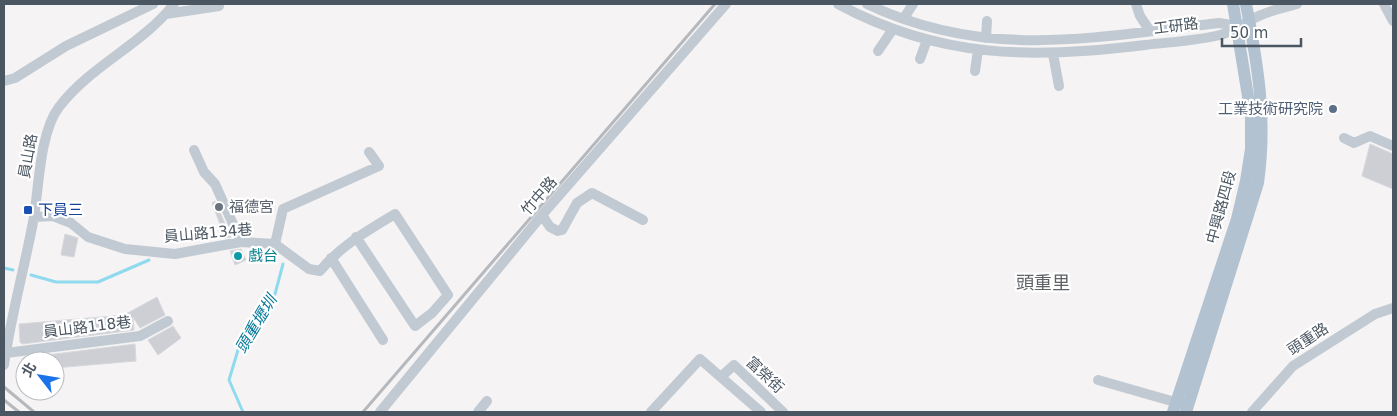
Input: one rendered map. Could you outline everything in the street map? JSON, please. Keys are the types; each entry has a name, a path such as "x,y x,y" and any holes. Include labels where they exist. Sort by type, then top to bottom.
{"main road":[{"name":"中興路四段","path":"1233,4 1244,23"},
{"name":"中興路四段","path":"1181,408 1237,219 1246,181 1251,149 1251,115 1244,23 1246,4"}],"street":[{"path":"4,82 15,78 66,46 153,4"},
{"name":"員山路","path":"4,365 34,217 48,130 58,109 73,90 99,67 160,22 174,4"},
{"name":"竹中路","path":"380,412 542,215 726,4"},
{"name":"工研路","path":"838,4 893,28 927,40 978,50 1018,54 1053,54 1222,35 1244,23"},
{"name":"工研路","path":"867,4 931,27 986,38 1052,41 1102,38 1219,23 1244,23"},
{"path":"904,18 913,4"},
{"path":"1136,4 1140,16 1150,31"},
{"path":"1244,23 1261,15 1297,4"},
{"path":"1384,4 1393,21"},
{"path":"166,14 219,6"},
{"path":"986,38 987,21"},
{"path":"878,51 893,28"},
{"path":"920,59 927,40"},
{"path":"974,71 978,50"},
{"path":"1053,54 1058,86"},
{"path":"1344,138 1354,143 1370,136 1393,146"},
{"path":"194,150 204,172 216,184 241,242"},
{"path":"356,237 415,326 432,313 448,295 395,214 356,237 331,258 320,271 309,269 275,244 283,209 379,166 369,152"},
{"path":"542,215 550,227 558,231 562,230 577,203 592,192 643,220"},
{"name":"員山路134巷","path":"34,217 53,216 71,222 88,237 125,249 175,254 241,242 275,244"},
{"path":"331,258 383,340"},
{"name":"頭重路","path":"1252,412 1293,366 1375,314 1393,308"},
{"name":"員山路118巷","path":"6,353 140,336 168,321"},
{"path":"651,412 700,359 724,374 754,410 764,394"},
{"name":"富榮街","path":"724,374 734,365 783,412"},
{"path":"1098,380 1181,408"},
{"path":"478,412 486,401"}],"building":[{"path":"1370,144 1393,154 1393,189 1362,176"},
{"path":"215,201 231,237 225,238 212,203"},
{"path":"65,234 78,238 74,257 61,255"},
{"name":"戲台","path":"241,249 246,260 235,265 230,251"},
{"path":"157,297 165,315 140,328 133,317 134,330 22,344 20,342 19,324 124,315"},
{"path":"173,326 181,338 158,355 148,340"},
{"path":"135,344 136,361 65,367 65,353"}],"waterway":[{"name":"頭重壢圳","path":"31,275 56,282 98,282 149,260"},
{"name":"頭重壢圳","path":"243,412 229,380 238,350 252,325 275,294 283,264"},
{"name":"頭重壢圳","path":"4,268 13,270"}],"railway":[{"path":"363,412 715,4"},
{"path":"4,387 34,412"},
{"path":"4,400 19,412"}],"place":[{"name":"工業技術研究院","path":"1333,109"},
{"name":"福德宮","path":"219,207"},
{"name":"下員三","path":"28,210"},
{"name":"戲台","path":"238,256"}],"district":[{"name":"頭重里","path":"1043,282"}]}
